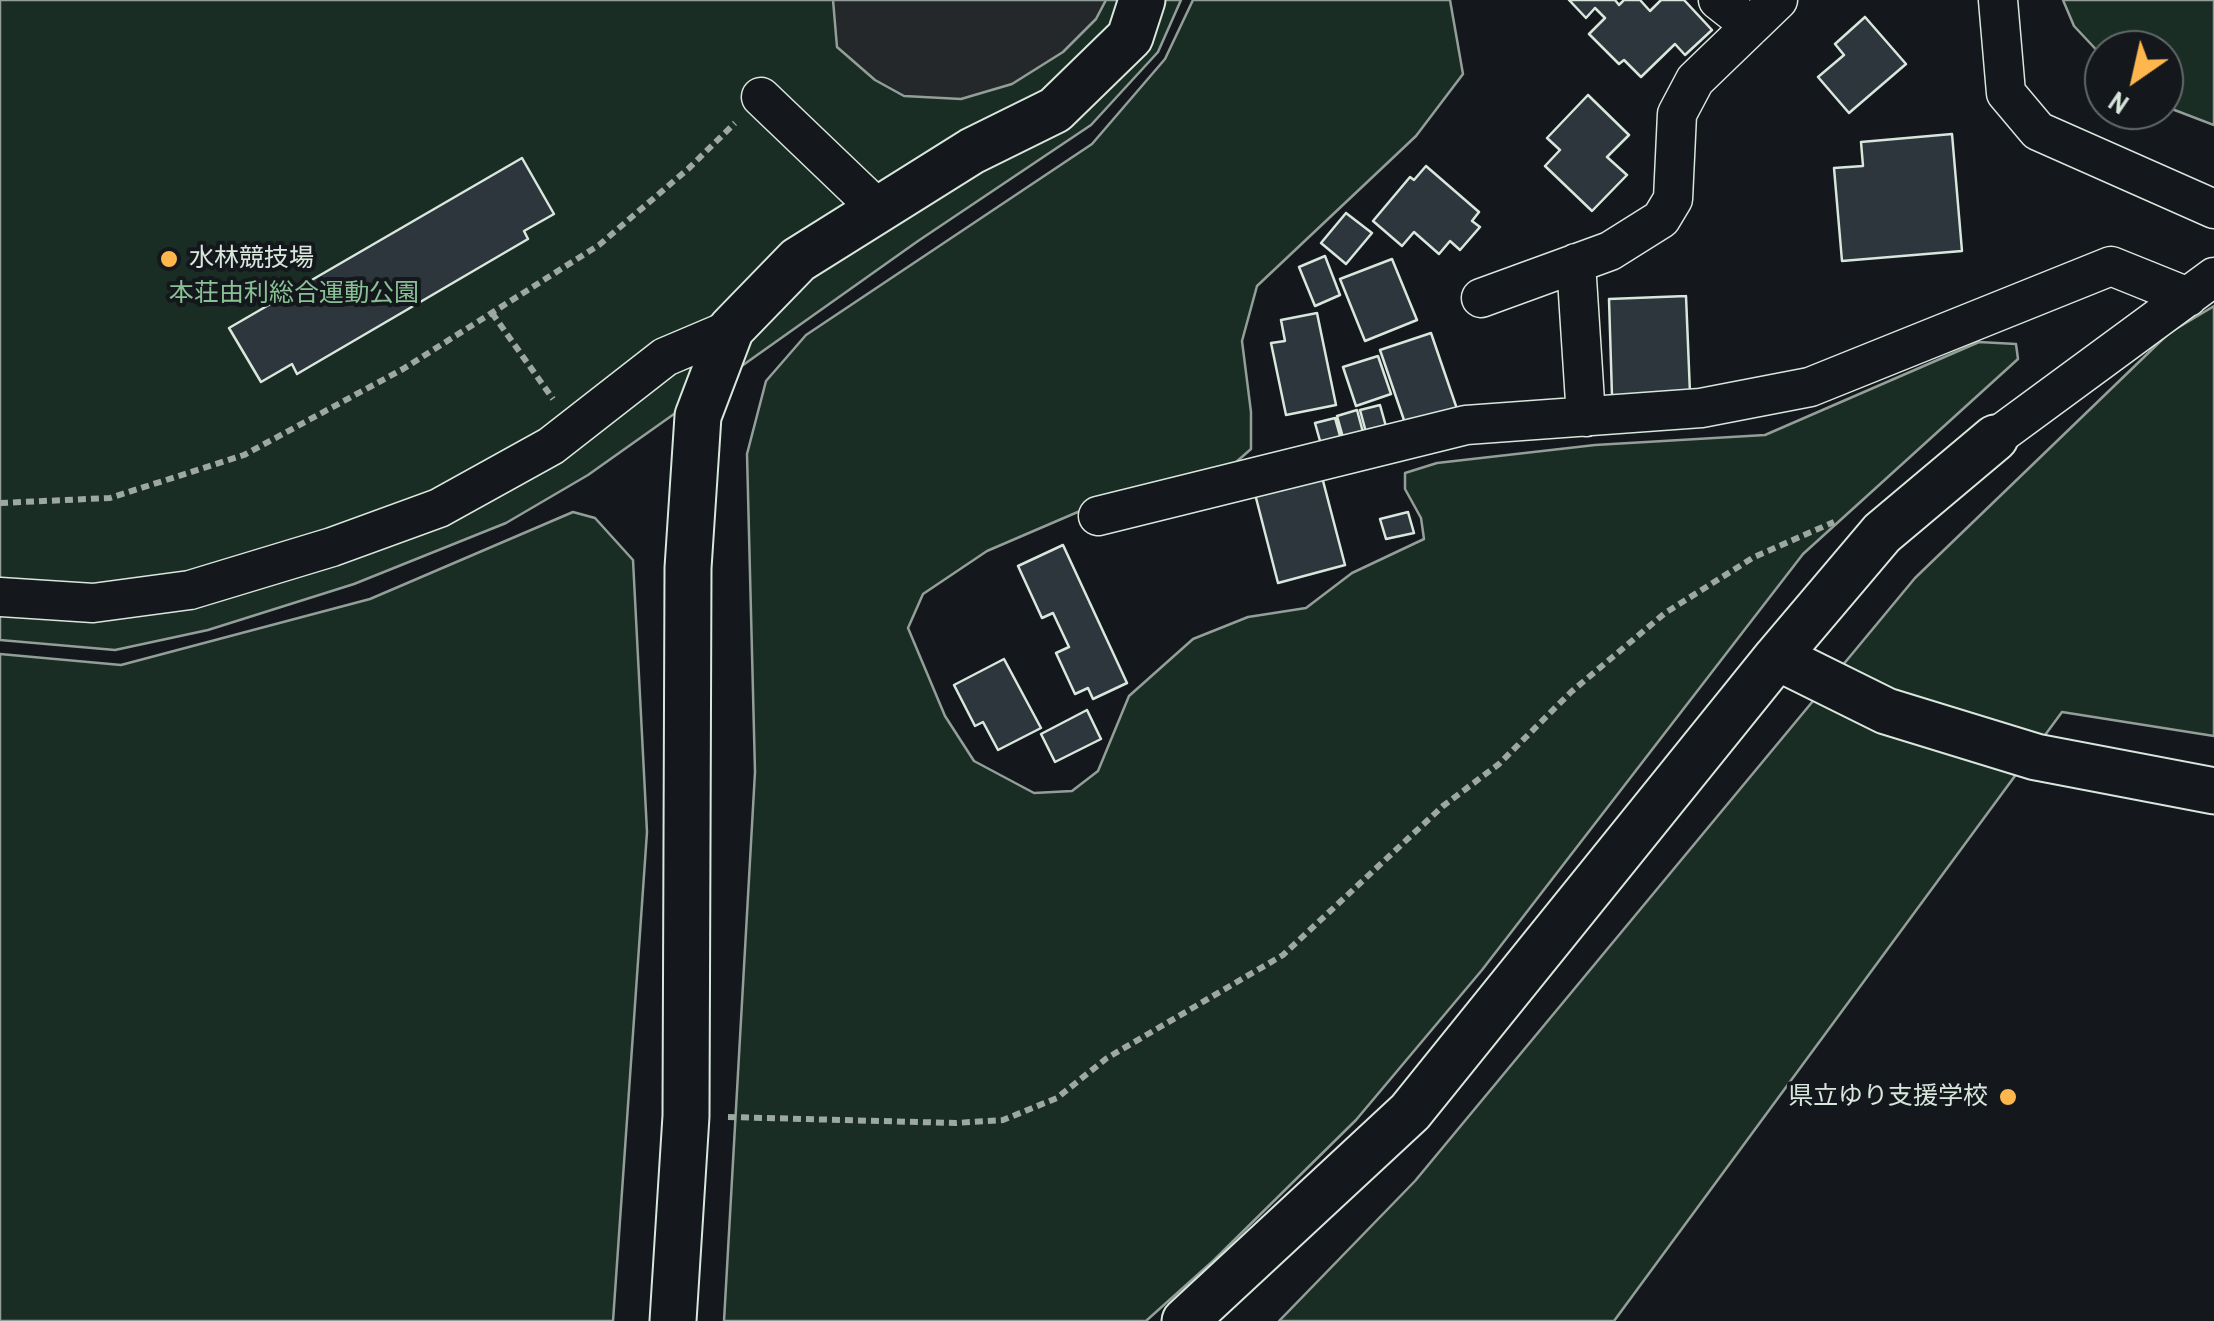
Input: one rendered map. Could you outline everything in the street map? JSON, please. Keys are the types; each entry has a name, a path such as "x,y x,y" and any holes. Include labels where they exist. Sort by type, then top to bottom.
{"street":[{"path":"0,597 93,603 190,590 332,547 439,508 551,446 665,357 731,329 798,260 972,150 1054,110 1130,37 1142,0"},
{"path":"1718,0 1751,26"},
{"path":"1481,298 1610,252 1661,219 1673,199 1677,114 1696,80 1778,0"},
{"path":"1998,0 2006,93 2038,131 2214,209"},
{"path":"761,98 878,210"},
{"path":"1576,263 1586,417"},
{"path":"1098,516 1466,425 1702,408 1810,387 2112,266 2201,287"},
{"path":"1186,1321 1410,1112 1776,657 1882,533 1995,438 2201,287"},
{"path":"673,1321 686,1116 688,568 698,416 731,329"},
{"path":"1776,657 1886,711 1998,746 2036,757 2214,791"}],"path":[{"path":"0,502 110,498 244,455 404,369 598,245 688,170 761,98"},
{"path":"492,313 574,428"},
{"path":"686,1116 956,1123 1003,1120 1057,1098 1107,1058 1282,955 1444,806 1499,764 1571,692 1666,613 1754,557 1837,520"}],"green space":[{"name":"本荘由利総合運動公園","path":"0,0 1181,0 1158,52 1091,125 918,241 588,475 506,523 354,584 208,630 115,650 0,640"},
{"path":"1193,0 1450,0 1463,74 1416,136 1257,286 1242,341 1251,412 1251,449 1227,470 1108,499 987,551 923,594 908,628 945,716 974,761 1034,793 1072,791 1098,771 1129,696 1193,639 1248,617 1306,608 1352,573 1424,539 1421,518 1405,489 1405,473 1437,463 1595,445 1765,435 1979,342 2016,344 2018,359 1803,554 1482,970 1356,1120 1146,1321 724,1321 755,772 747,454 766,381 806,335 1092,144 1165,59"},
{"path":"2063,0 2214,0 2214,125 2184,114 2184,30 2084,30 2084,37 2074,26"},
{"path":"2214,306 2214,736 2062,712 1614,1321 1279,1321 1415,1181 1915,578 2169,333"},
{"path":"573,512 595,518 633,560 647,832 613,1321 0,1321 0,654 121,665 370,599"}],"shaded area":[{"path":"833,0 1106,0 1096,19 1063,52 1012,84 961,99 904,96 875,80 837,47"}],"building":[{"path":"1569,0 1615,0 1619,5 1624,0 1640,0 1650,11 1661,0 1684,0 1712,30 1685,55 1675,44 1641,77 1624,60 1619,64 1589,34 1605,18 1595,8 1586,18"},
{"path":"1865,17 1906,64 1849,113 1818,77 1844,55 1835,44"},
{"path":"1588,95 1629,135 1607,157 1627,175 1592,211 1545,166 1560,150 1547,138"},
{"path":"1952,134 1962,251 1842,261 1834,168 1863,166 1861,142"},
{"path":"522,158 554,214 524,231 528,239 297,374 292,364 261,382 229,328"},
{"path":"1426,166 1479,212 1472,221 1480,227 1460,250 1450,241 1439,254 1414,232 1402,246 1373,221 1410,177 1414,180"},
{"path":"1346,213 1372,233 1346,264 1321,243"},
{"path":"1325,256 1340,295 1315,306 1299,267"},
{"path":"1392,259 1417,320 1365,341 1340,279"},
{"path":"1686,296 1690,393 1612,396 1609,299"},
{"path":"1317,313 1336,405 1286,415 1271,343 1285,341 1281,320"},
{"path":"1431,333 1457,409 1406,426 1380,350"},
{"path":"1378,356 1391,394 1356,406 1343,367"},
{"path":"1380,405 1387,430 1367,436 1360,410"},
{"path":"1357,410 1364,436 1344,441 1337,416"},
{"path":"1335,418 1342,443 1322,448 1315,423"},
{"path":"1322,477 1345,565 1278,583 1255,494"},
{"path":"1408,512 1414,533 1386,539 1380,519"},
{"path":"1063,545 1127,683 1093,699 1088,688 1075,694 1056,653 1069,647 1053,613 1042,618 1018,566"},
{"path":"1004,659 1041,728 998,750 983,722 975,726 954,685"},
{"path":"1087,710 1101,739 1055,762 1041,734"}],"place":[{"name":"水林競技場","path":"169,259"},
{"name":"県立ゆり支援学校","path":"2008,1097"}]}
